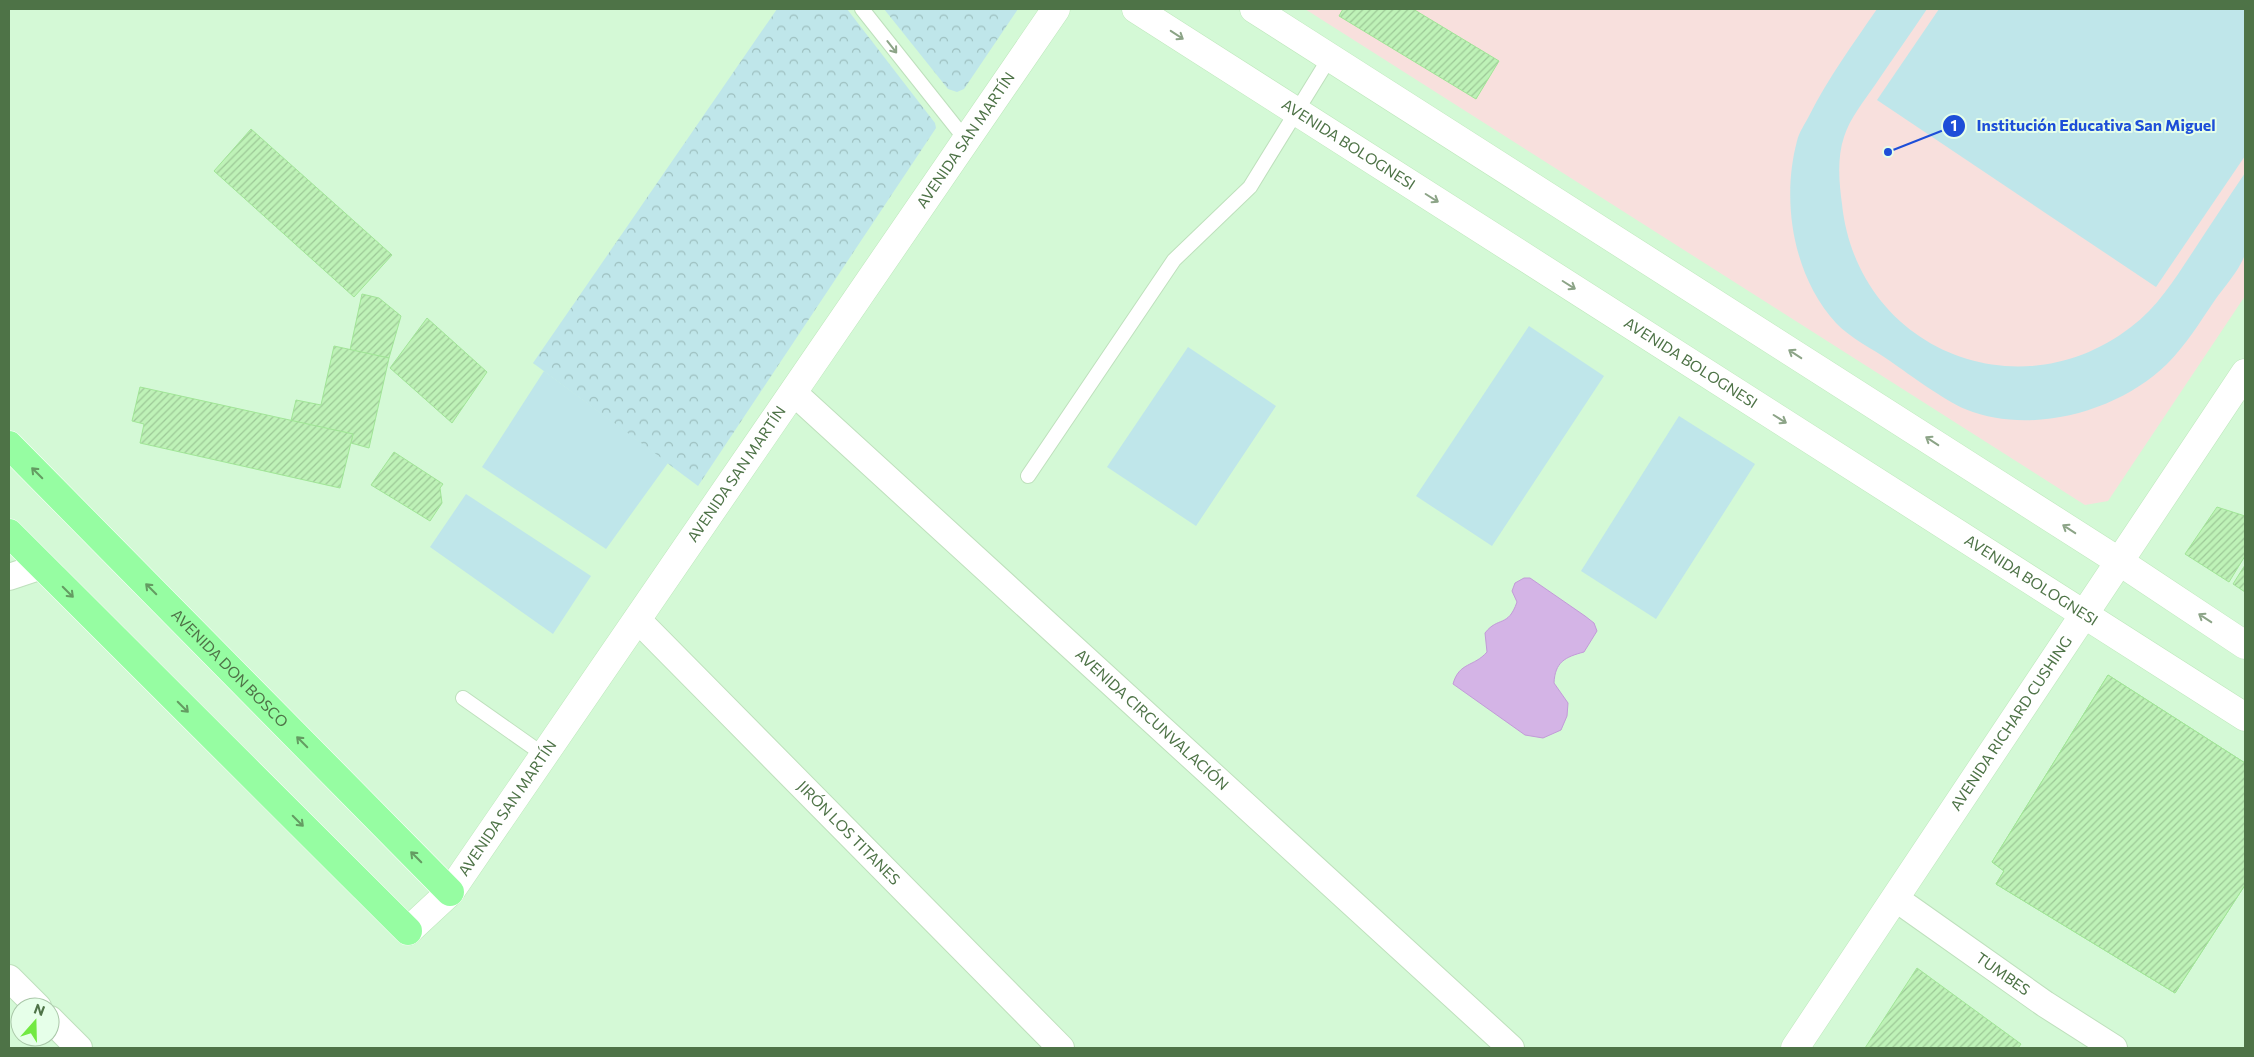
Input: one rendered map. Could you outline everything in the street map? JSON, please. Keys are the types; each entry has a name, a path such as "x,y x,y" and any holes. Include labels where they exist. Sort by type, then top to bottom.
{"main road":[{"name":"AVENIDA SAN MARTÍN","path":"42,566 408,931 450,892 1056,9"},
{"name":"AVENIDA BOLOGNESI","path":"1136,9 2245,717"},
{"path":"1254,9 2120,562 2245,645"},
{"name":"AVENIDA RICHARD CUSHING","path":"1795,1048 2245,373"},
{"name":"AVENIDA DON BOSCO","path":"9,445 450,892"},
{"path":"9,533 42,566"}],"street":[{"name":"AVENIDA CIRCUNVALACIÓN","path":"793,392 1511,1048"},
{"path":"9,577 42,566"},
{"name":"JIRÓN LOS TITANES","path":"637,619 1061,1048"},
{"name":"TUMBES","path":"1895,898 2046,1004 2114,1048"},
{"path":"9,978 28,997"},
{"path":"60,1029 79,1048"}],"lane":[{"path":"862,9 966,140"},
{"path":"1028,476 1174,260 1250,187 1330,57"},
{"path":"463,698 544,755"}],"shaded area":[{"path":"9,9 2245,9 2245,1048 9,1048"},
{"path":"1305,9 2245,9 2245,296 2108,501 2085,505"},
{"path":"1524,578 1530,578 1585,616 1594,623 1597,631 1584,652 1566,658 1556,670 1554,683 1568,703 1567,716 1561,730 1543,738 1525,735 1453,684 1463,668 1487,652 1485,633 1494,625 1506,619 1514,610 1517,602 1512,591 1515,583"}],"green space":[{"path":"777,9 847,9 935,123 936,128 698,486 533,363"},
{"path":"884,9 1018,9 964,89 957,92 948,89"},
{"path":"1877,9 1927,9 1850,123 1842,145 1840,161 1839,179 1842,204 1854,254 1877,296 1910,329 1949,352 1993,365 2040,365 2086,353 2131,327 2150,310 2166,291 2245,173 2246,242 2244,257 2235,274 2180,349 2167,364 2147,381 2124,395 2072,415 2045,419 2017,420 1990,417 1965,409 1927,387 1848,334 1836,323 1821,304 1801,261 1794,237 1790,188 1792,164 1799,134 1816,102 1841,61"},
{"path":"1939,9 2245,9 2245,156 2156,287 1877,100"},
{"path":"1529,326 1604,376 1492,546 1416,496"},
{"path":"1188,347 1276,406 1196,526 1107,467"},
{"path":"544,371 668,463 606,549 482,467"},
{"path":"1679,416 1755,464 1656,619 1581,571"},
{"path":"466,494 591,576 553,634 430,547"}],"building":[{"path":"1343,9 1413,9 1499,61 1476,99 1339,16"},
{"path":"251,129 392,255 354,297 214,171"},
{"path":"362,294 379,298 401,316 389,358 350,350"},
{"path":"427,318 487,372 452,423 390,368"},
{"path":"334,346 389,358 369,448 351,443 353,434 291,421 296,400 321,405"},
{"path":"140,387 353,434 340,488 140,443 144,424 132,421"},
{"path":"394,452 443,484 440,488 442,503 430,521 371,485"},
{"path":"2217,507 2245,516 2245,556 2229,582 2185,554"},
{"path":"2245,565 2245,592 2233,584"},
{"path":"2108,675 2245,763 2245,885 2175,993 1996,884 2004,871 1992,862","holes":["2121,775 2192,820 2142,898 2071,853"]},
{"path":"2108,675 2245,763 2245,885 2175,993 1996,884 2004,871 1992,862"},
{"path":"1917,968 2021,1044 2018,1048 1865,1048"}],"place":[{"name":"Institución Educativa San Miguel","path":"1888,152"}]}
